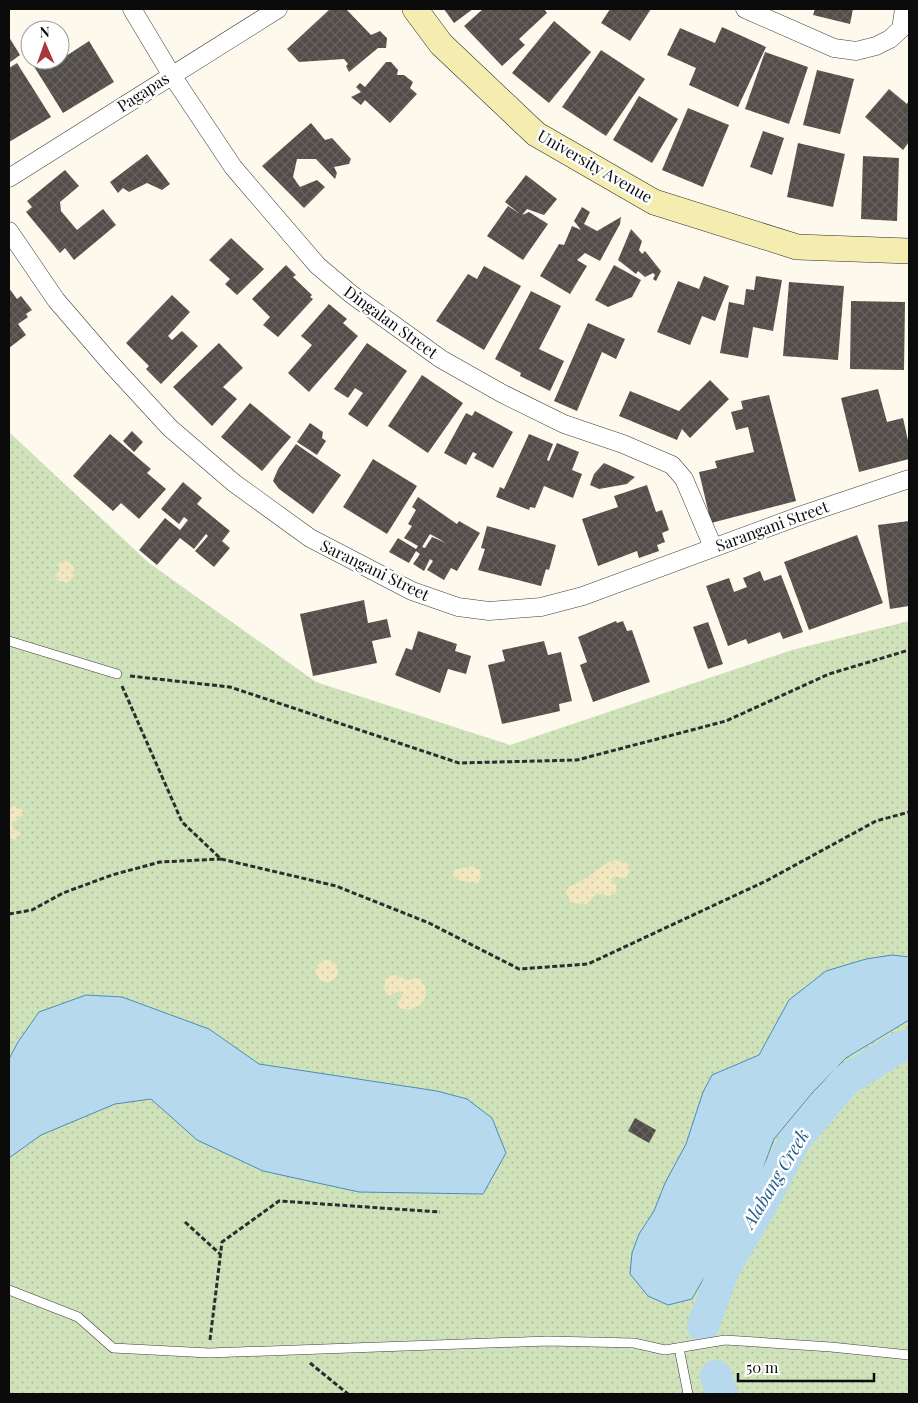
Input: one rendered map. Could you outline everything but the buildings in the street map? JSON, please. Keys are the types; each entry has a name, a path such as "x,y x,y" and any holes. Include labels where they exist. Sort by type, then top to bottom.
{"street":[{"name":"Dingalan Street","path":"132,9 171,74 232,167 317,265 344,288 441,359 503,394 564,424 623,444 672,465 684,480 713,547"},
{"name":"Pagapas","path":"9,178 171,74 278,9"},
{"name":"University Avenue","path":"415,9 441,44 536,134 654,202 797,247 909,251"},
{"path":"745,9 834,48 856,51 876,46 890,39 901,29 904,9"},
{"name":"Sarangani Street","path":"9,231 56,300 170,428 234,483 310,538 412,592 458,607 489,611 541,607 582,596 713,547 909,479"}],"lane":[{"path":"9,641 116,674"},
{"path":"9,1290 78,1317 113,1348 209,1353 548,1341 634,1343 665,1350 726,1340 831,1347 909,1355"},
{"path":"679,1348 688,1394"}],"path":[{"path":"116,674 230,687 459,763 577,760 726,721 829,674 909,650"},
{"path":"116,674 182,822 221,859"},
{"path":"9,914 32,910 63,893 112,875 160,862 221,859 336,886 429,924 519,969 588,964 766,881 876,821 909,812"},
{"path":"209,1353 222,1242 279,1201 440,1212"},
{"path":"185,1222 220,1254"},
{"path":"300,1350 311,1365 348,1394"}],"green space":[{"path":"9,432 149,563 316,682 510,745 792,650 909,621 909,1394 9,1394"}],"sand":[{"path":"62,561 69,562 74,568 74,576 67,583 57,580 55,576 60,570 58,564"},
{"path":"14,806 23,810 23,815 12,824 13,829 21,833 15,840 9,837 9,809"},
{"path":"615,860 627,863 630,871 626,878 613,877 611,879 616,886 615,894 608,896 597,893 587,904 571,903 566,892 568,887 581,881 603,865"},
{"path":"471,866 480,870 481,877 478,883 457,880 452,873 454,870"},
{"path":"327,960 335,963 338,971 335,979 327,982 319,979 316,971 319,963"},
{"path":"395,975 407,980 418,978 421,980 426,990 422,1004 409,1010 400,1008 397,1004 402,997 402,993 399,991 389,996 384,989 386,978"}],"water":[{"path":"892,955 909,957 909,1020 846,1058 813,1092 774,1139 756,1187 692,1299 668,1305 648,1296 630,1274 632,1253 639,1234 654,1211 665,1183 686,1144 703,1092 712,1075 759,1055 789,1000 826,971 866,959"},
{"path":"86,995 122,997 209,1029 259,1064 437,1091 467,1099 492,1118 506,1153 483,1194 359,1192 263,1171 197,1140 151,1099 115,1104 41,1135 9,1158 9,1059 18,1042 39,1012"}],"waterway":[{"name":"Alabang Creek","path":"703,1326 724,1269 763,1202 795,1140 846,1080 896,1049 909,1045"},
{"name":"Alabang Creek","path":"716,1376 722,1394"}]}
